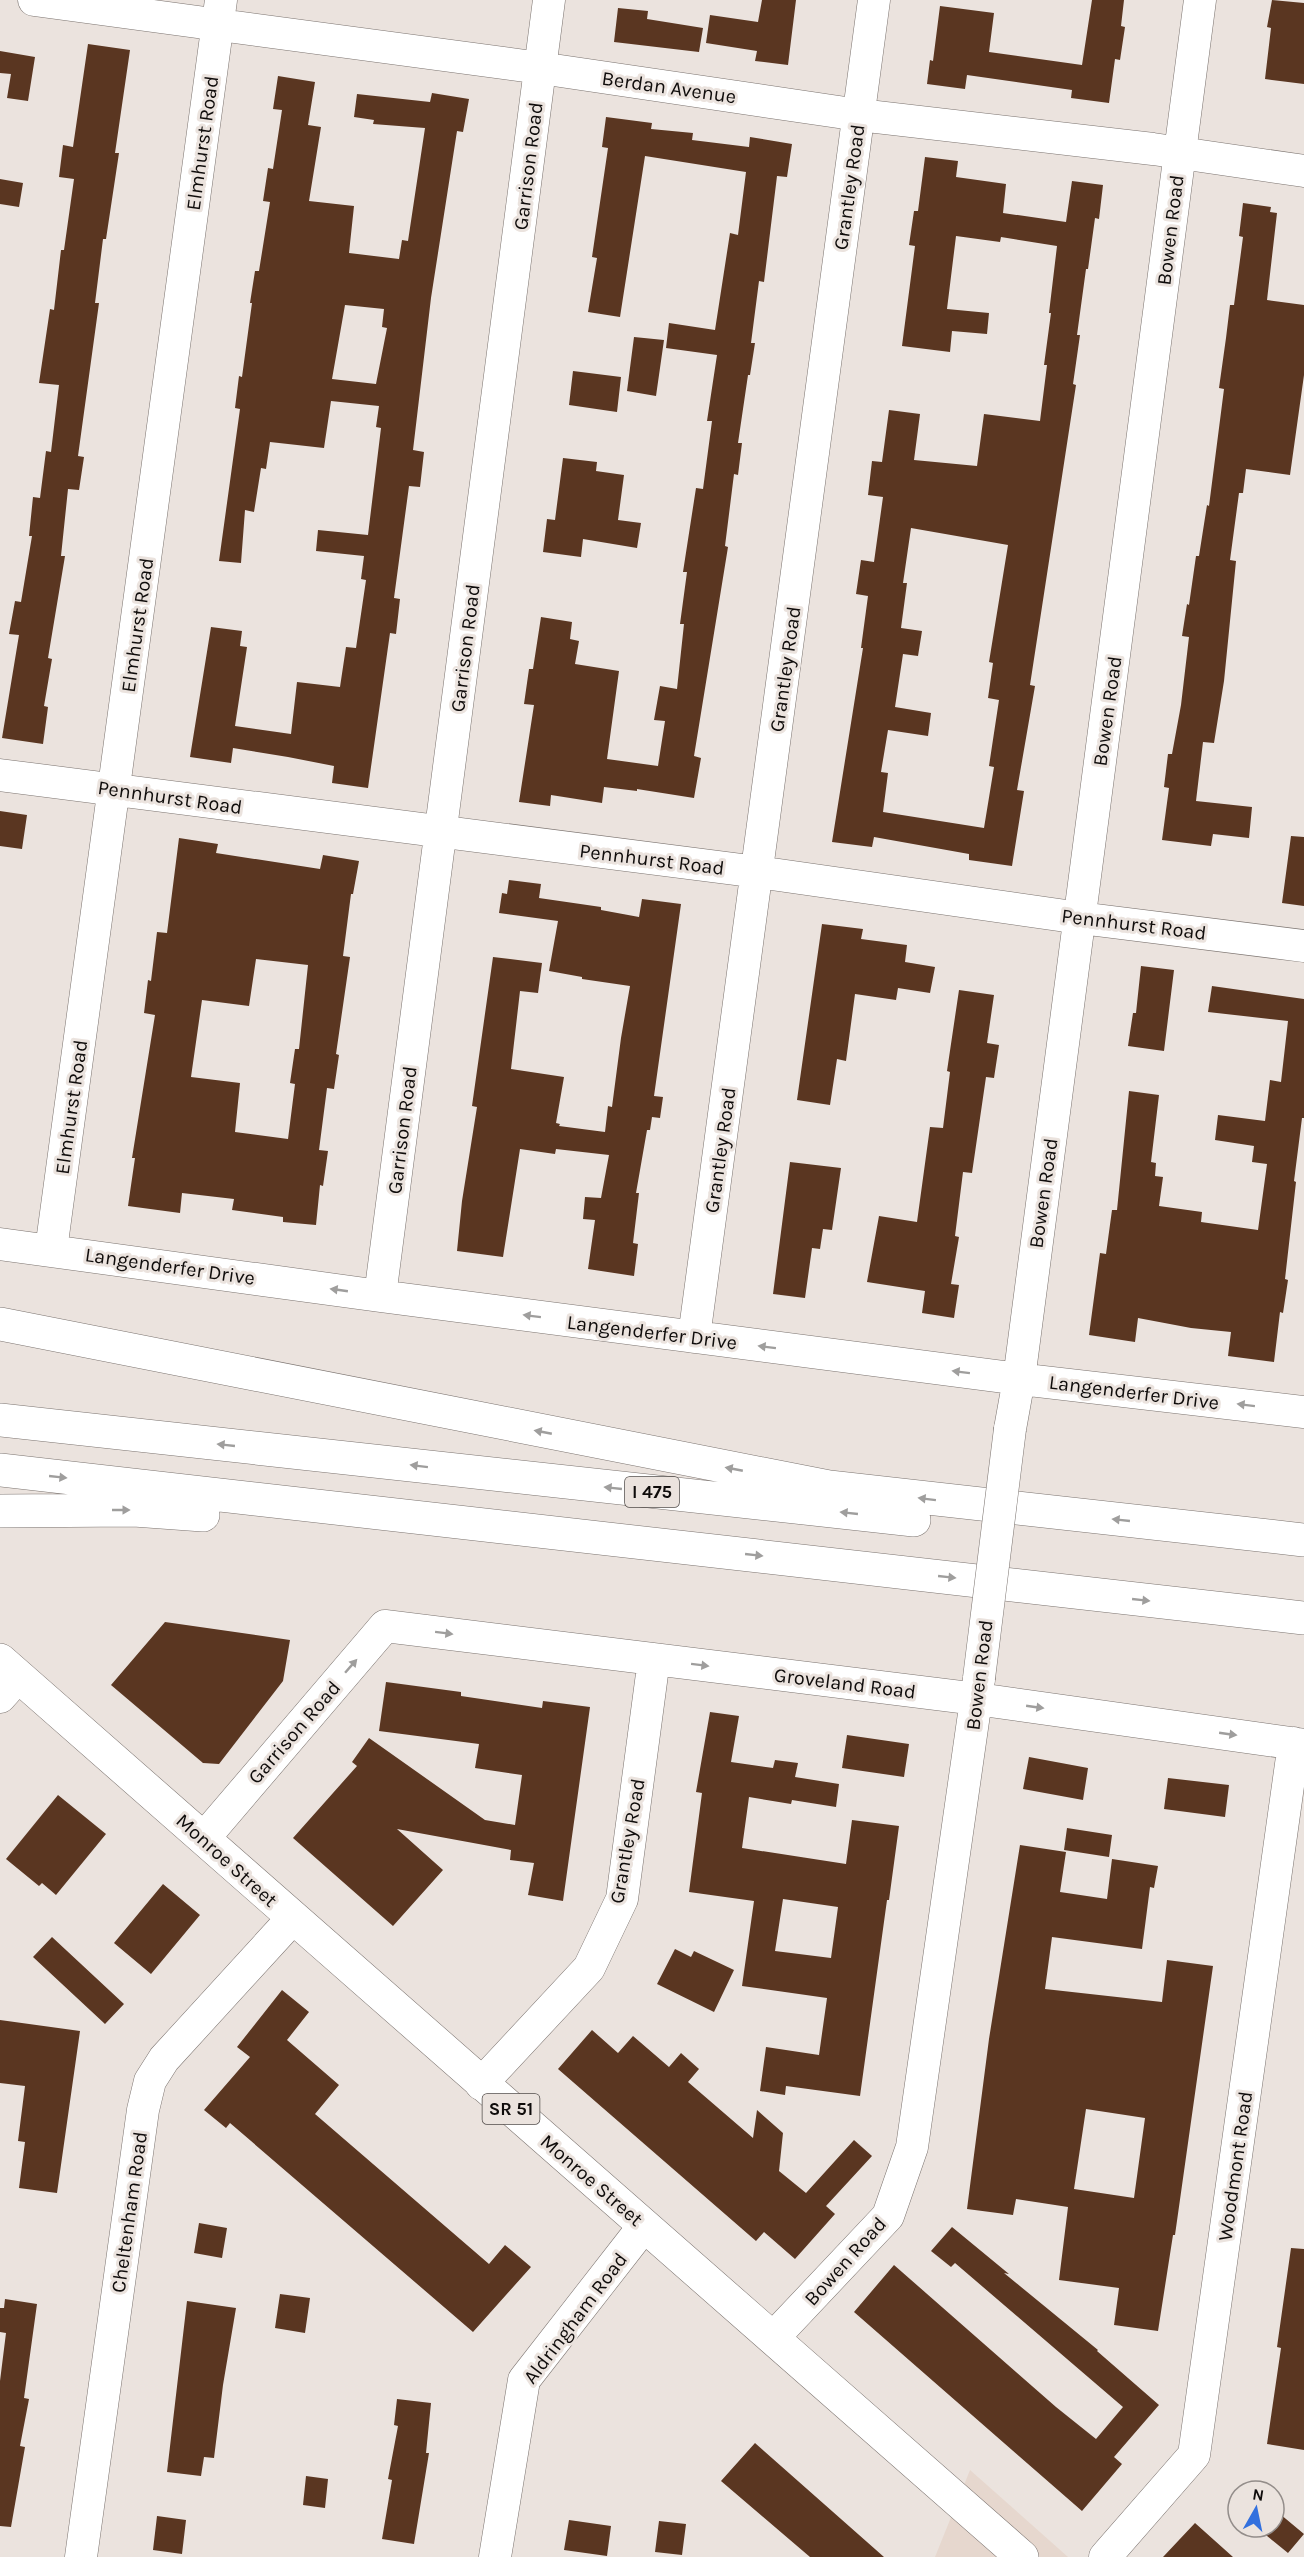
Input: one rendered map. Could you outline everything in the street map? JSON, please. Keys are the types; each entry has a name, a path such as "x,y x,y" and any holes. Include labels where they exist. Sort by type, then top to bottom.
{"main road":[{"path":"0,1324 829,1487 1304,1540"},
{"name":"I 475","path":"0,1420 1039,1534 1304,1559"},
{"path":"0,1470 1304,1618"},
{"path":"0,1511 134,1510 695,1549"},
{"name":"Monroe Street","path":"6,1678 204,1838 292,1919 381,1994 1022,2557"}],"street":[{"name":"Berdan Avenue","path":"34,0 219,13 540,68 859,115 1180,153 1304,171"},
{"name":"Garrison Road","path":"380,1296 549,0"},
{"name":"Grantley Road","path":"694,1337 874,0"},
{"name":"Bowen Road","path":"773,2338 888,2216 912,2147 978,1689 1010,1429 1019,1379 1200,0"},
{"name":"Elmhurst Road","path":"51,1250 219,13"},
{"name":"Pennhurst Road","path":"0,775 758,872 1080,918 1304,946"},
{"name":"Langenderfer Drive","path":"0,1244 1019,1379 1304,1412"},
{"name":"Garrison Road","path":"204,1838 386,1626"},
{"name":"Groveland Road","path":"386,1626 654,1659 978,1689 1299,1744"},
{"name":"Grantley Road","path":"482,2084 589,1968 622,1899 654,1659"},
{"name":"Woodmont Road","path":"1106,2557 1194,2455 1299,1744"},
{"name":"Cheltenham Road","path":"81,2557 143,2110 150,2081 164,2059 292,1919"},
{"name":"Aldringham Road","path":"495,2557 524,2380 644,2226"}],"shaded area":[{"path":"970,2470 1068,2557 935,2557"}],"building":[{"path":"762,0 796,0 788,65 755,61 757,51 706,43 710,15 758,22"},
{"path":"1092,0 1124,0 1121,26 1125,27 1120,60 1115,59 1109,103 1071,98 1072,90 967,75 965,89 927,84 930,60 933,61 940,6 994,13 989,52 1082,65"},
{"path":"1272,0 1304,3 1304,84 1265,79 1271,28 1267,27"},
{"path":"618,8 648,11 647,19 703,28 699,52 614,42"},
{"path":"88,44 130,50 115,153 119,153 106,239 103,239 95,303 99,303 78,456 84,457 79,490 68,489 61,556 65,556 48,658 52,659 44,706 48,707 43,744 2,738 19,635 9,634 15,601 21,602 32,536 29,536 33,497 40,498 46,451 51,452 59,385 39,383 50,309 54,310 61,250 64,250 74,179 59,177 63,145 73,147"},
{"path":"0,51 35,57 28,101 7,98 11,74 0,73"},
{"path":"278,76 315,82 308,125 321,127 309,201 354,206 349,253 399,259 402,240 408,241 425,128 373,124 374,120 354,117 357,94 430,102 432,93 469,99 463,132 457,131 431,298 413,450 424,452 420,487 409,486 394,598 400,599 396,634 390,633 368,788 332,783 334,766 288,757 233,748 231,763 190,757 211,627 242,631 240,646 247,647 235,726 291,734 297,682 340,687 346,647 356,648 366,580 361,579 364,556 316,551 318,530 368,535 381,428 376,427 379,406 331,401 324,448 270,442 266,469 261,468 254,512 245,510 241,563 219,561 240,409 235,408 239,376 242,377 255,271 259,271 270,202 263,201 268,168 273,169 282,110 273,109","holes":["345,305 384,309 382,327 387,328 376,384 332,379"]},
{"path":"606,117 652,123 651,129 693,133 692,140 749,147 750,137 792,144 787,177 777,176 764,282 759,281 751,343 755,343 738,443 742,443 738,475 734,474 725,546 728,547 694,756 701,758 694,798 637,789 637,791 604,787 602,803 551,795 550,806 519,802 534,705 524,704 529,669 533,669 541,617 572,622 570,639 579,641 575,664 619,671 607,759 658,766 665,721 654,720 660,686 677,689 684,624 680,624 687,572 683,572 696,488 703,489 712,421 707,421 717,355 666,348 669,323 715,330 730,233 738,235 746,172 645,156 620,317 588,312 597,258 592,257 608,148 602,147"},
{"path":"925,157 958,161 956,177 1006,184 1003,213 1066,222 1072,181 1103,185 1099,219 1095,218 1088,269 1086,269 1077,335 1080,335 1073,384 1076,385 1030,685 1035,686 1017,790 1024,791 1012,866 969,860 969,854 874,837 872,847 832,842 863,648 861,648 868,596 856,594 861,560 874,562 883,497 868,495 872,461 882,462 889,410 920,414 914,460 977,466 984,414 1040,421 1057,246 1001,237 1000,242 956,236 947,309 989,313 987,334 952,331 950,352 902,346 915,246 909,245 914,211 918,211","holes":["911,528 1008,545 989,662 993,663 988,698 999,700 989,766 994,767 984,828 883,812 888,773 881,772 888,730 928,736 931,713 895,707 903,654 918,656 922,631 901,628 907,583 903,583"]},
{"path":"0,179 23,183 19,207 0,204"},
{"path":"1243,203 1271,207 1270,212 1277,213 1267,300 1304,305 1304,375 1290,475 1246,469 1243,493 1239,493 1230,560 1236,561 1224,681 1214,743 1203,742 1196,801 1252,807 1249,838 1213,834 1211,846 1162,840 1169,788 1164,787 1168,754 1172,754 1181,705 1189,637 1182,636 1187,604 1189,605 1196,556 1199,556 1207,505 1209,506 1224,389 1219,388 1230,305 1234,305 1243,237 1239,236"},
{"path":"634,337 664,340 656,396 627,391"},
{"path":"573,371 621,377 617,412 569,405"},
{"path":"563,458 597,462 596,471 624,475 618,520 641,523 637,548 583,539 581,557 543,552 547,519 555,520"},
{"path":"0,811 27,815 22,849 0,846"},
{"path":"1291,836 1304,837 1304,906 1282,903"},
{"path":"179,838 218,844 216,853 320,869 323,855 359,861 353,894 351,894 343,956 350,957 336,1054 339,1055 334,1089 327,1088 319,1150 328,1151 323,1186 320,1185 316,1225 283,1222 283,1217 232,1210 234,1199 182,1193 180,1213 128,1206 135,1158 132,1158 155,1015 144,1013 148,980 151,981 157,932 167,933","holes":["256,959 308,965 299,1049 295,1049 290,1083 295,1084 288,1139 235,1132 240,1083 191,1077 202,1000 249,1006"]},
{"path":"509,880 541,884 539,898 601,907 601,910 639,917 642,899 681,904 654,1096 663,1097 660,1118 652,1117 650,1130 647,1130 636,1193 639,1193 633,1243 638,1244 634,1276 588,1269 595,1220 583,1219 585,1197 601,1198 609,1155 556,1149 555,1154 520,1149 503,1257 457,1251 462,1201 477,1107 472,1106 493,957 542,963 538,993 520,991 511,1069 564,1077 556,1123 560,1124 559,1126 605,1132 608,1106 612,1107 630,986 582,979 582,977 549,971 558,921 499,913 502,893 507,894"},
{"path":"822,924 863,929 861,939 907,945 905,962 935,967 930,993 898,988 896,1000 855,994 846,1061 837,1059 830,1105 797,1100"},
{"path":"1141,966 1174,970 1164,1051 1128,1046 1133,1013 1136,1013"},
{"path":"1212,986 1304,999 1304,1118 1302,1118 1294,1181 1296,1182 1285,1279 1288,1280 1283,1313 1280,1312 1274,1362 1228,1356 1231,1332 1191,1328 1138,1318 1135,1342 1089,1335 1100,1253 1106,1254 1112,1210 1117,1210 1129,1091 1159,1095 1151,1162 1156,1163 1155,1176 1163,1177 1159,1206 1202,1212 1201,1222 1258,1230 1267,1164 1252,1162 1254,1146 1215,1140 1218,1115 1265,1121 1270,1080 1281,1082 1288,1021 1208,1012"},
{"path":"959,990 994,995 987,1043 999,1045 994,1078 986,1077 972,1173 963,1172 955,1236 959,1237 951,1284 959,1285 954,1318 922,1313 925,1291 867,1282 879,1216 917,1222 930,1127 943,1128 950,1072 947,1071"},
{"path":"790,1162 841,1168 832,1230 823,1229 820,1249 812,1248 805,1298 773,1294"},
{"path":"165,1622 290,1640 283,1681 219,1764 203,1763 111,1685"},
{"path":"386,1682 461,1692 461,1696 542,1708 543,1701 590,1707 563,1901 528,1895 534,1863 510,1860 511,1850 397,1829 443,1870 393,1926 293,1838 357,1766 352,1762 369,1738 485,1820 515,1825 522,1775 475,1768 479,1744 379,1731"},
{"path":"710,1712 739,1716 731,1762 773,1768 775,1760 798,1763 795,1777 839,1784 836,1807 792,1800 791,1804 749,1797 742,1848 846,1864 852,1820 899,1826 860,2096 786,2086 785,2095 760,2091 766,2047 819,2055 827,1998 742,1986 754,1901 689,1892 702,1793 696,1792","holes":["783,1899 838,1907 831,1958 775,1951"]},
{"path":"847,1735 909,1744 904,1777 842,1768"},
{"path":"1029,1757 1088,1768 1083,1800 1023,1789"},
{"path":"1168,1778 1229,1785 1225,1817 1164,1809"},
{"path":"58,1795 106,1834 56,1895 42,1883 39,1886 6,1859"},
{"path":"1067,1828 1112,1835 1109,1857 1064,1850"},
{"path":"1020,1845 1066,1852 1060,1892 1107,1899 1112,1859 1158,1866 1154,1888 1150,1887 1142,1949 1052,1937 1045,1989 1162,2002 1167,1960 1213,1966 1175,2235 1173,2235 1158,2331 1114,2325 1119,2288 1059,2280 1068,2207 1016,2199 1013,2215 967,2209 989,2039","holes":["1086,2109 1145,2118 1134,2198 1074,2189"]},
{"path":"163,1884 200,1915 151,1974 114,1943"},
{"path":"52,1937 124,2004 105,2024 33,1957"},
{"path":"675,1949 691,1957 694,1951 734,1970 714,2012 657,1984"},
{"path":"282,1990 309,2012 287,2040 339,2085 315,2114 489,2264 505,2245 531,2267 473,2332 230,2123 226,2128 204,2110 250,2057 237,2047"},
{"path":"0,2020 80,2031 57,2193 19,2188 25,2142 18,2141 25,2086 0,2083"},
{"path":"592,2030 618,2053 633,2036 669,2067 681,2053 699,2069 688,2082 753,2138 757,2110 783,2133 779,2171 806,2193 854,2140 872,2156 826,2206 835,2214 795,2259 764,2232 756,2241 558,2069"},
{"path":"199,2223 227,2228 222,2258 194,2253"},
{"path":"952,2227 1098,2350 1159,2405 1114,2457 1122,2464 1082,2511 854,2312 894,2265 1056,2407 1096,2439 1123,2407 955,2263 951,2267 931,2251"},
{"path":"1291,2248 1304,2249 1304,2450 1267,2444 1281,2348 1277,2347"},
{"path":"280,2294 310,2298 305,2333 275,2328"},
{"path":"5,2299 37,2304 24,2398 29,2399 20,2446 25,2447 11,2527 0,2526 0,2381 6,2333 0,2332 0,2308 4,2308"},
{"path":"187,2301 236,2308 214,2458 204,2457 201,2476 167,2472"},
{"path":"397,2399 431,2403 426,2453 429,2453 414,2544 382,2539 392,2480 388,2479 398,2426 394,2425"},
{"path":"755,2443 884,2557 810,2557 721,2481"},
{"path":"306,2476 328,2479 325,2508 303,2505"},
{"path":"157,2516 186,2520 182,2554 153,2550"},
{"path":"1286,2519 1304,2534 1288,2553 1271,2539 1286,2539"},
{"path":"569,2520 611,2526 607,2556 564,2550"},
{"path":"659,2521 686,2524 682,2555 655,2552"},
{"path":"1195,2523 1233,2557 1163,2557"}]}
